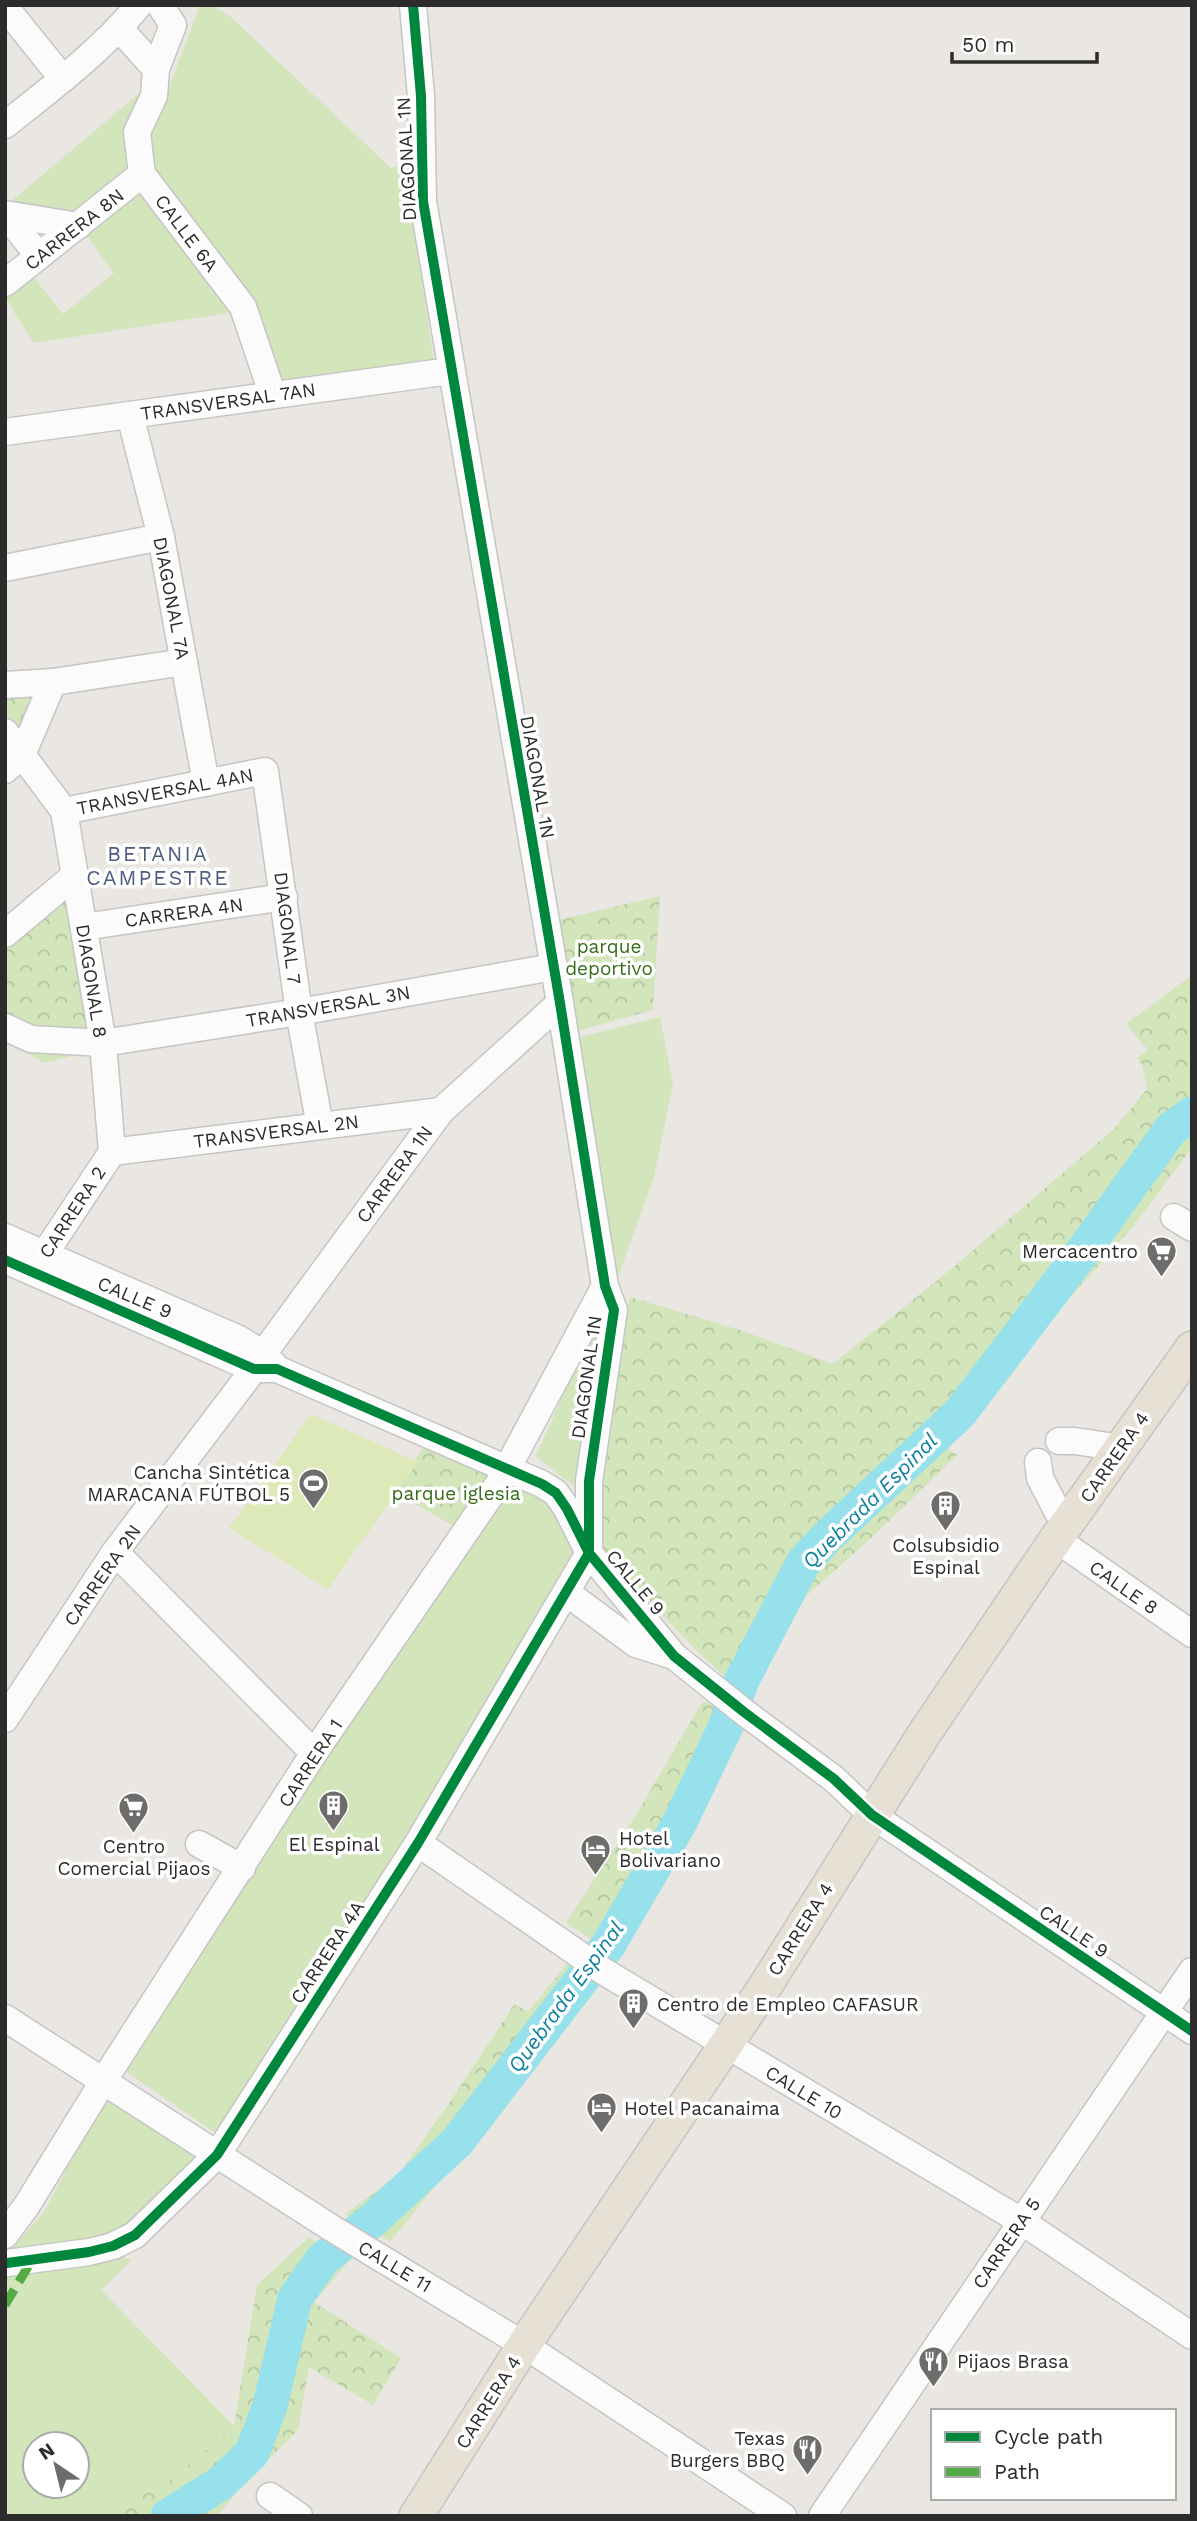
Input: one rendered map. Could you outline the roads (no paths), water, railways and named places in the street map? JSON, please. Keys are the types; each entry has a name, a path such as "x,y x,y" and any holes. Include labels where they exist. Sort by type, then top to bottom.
{"main road":[{"name":"CARRERA 4","path":"416,2516 524,2345 764,1988 872,1815 1061,1533 1192,1348"}],"street":[{"path":"5,125 64,79 119,28 139,5"},
{"name":"CALLE 6A","path":"160,5 173,25 156,69 154,96 137,132 142,174 243,307 272,393"},
{"name":"DIAGONAL 1N","path":"413,5 421,96 423,201 606,1286 614,1310 589,1481 589,1553"},
{"path":"5,7 64,79"},
{"path":"119,28 156,69"},
{"name":"CARRERA 8N","path":"5,283 142,174"},
{"path":"39,256 5,214 78,226"},
{"name":"TRANSVERSAL 7AN","path":"5,432 272,393 450,371"},
{"name":"DIAGONAL 7A","path":"130,415 160,537 206,783"},
{"path":"5,568 160,537"},
{"path":"5,685 54,682 184,662"},
{"path":"14,763 54,682"},
{"path":"5,732 14,763 64,811"},
{"name":"TRANSVERSAL 4AN","path":"64,811 265,771"},
{"name":"DIAGONAL 7","path":"265,771 285,897 299,1012 320,1126"},
{"name":"DIAGONAL 8","path":"64,811 103,1043 112,1152"},
{"path":"5,934 74,876"},
{"name":"CARRERA 4N","path":"84,927 285,897"},
{"name":"TRANSVERSAL 3N","path":"5,1027 31,1039 103,1043 553,967"},
{"name":"CARRERA 1N","path":"265,1364 441,1111 560,1003"},
{"name":"TRANSVERSAL 2N","path":"112,1152 441,1111"},
{"name":"CARRERA 2","path":"39,1263 112,1152"},
{"name":"CALLE 9","path":"5,1237 39,1263 542,1483 556,1493 567,1509 589,1553 674,1656 834,1779 872,1815 1192,2031"},
{"name":"CALLE 9","path":"5,1260 39,1263"},
{"name":"CARRERA 1","path":"5,2235 27,2205 314,1753 466,1533 507,1467 606,1286"},
{"name":"CARRERA 2N","path":"5,1719 115,1552 265,1364"},
{"path":"1059,1441 1121,1448"},
{"path":"1038,1462 1040,1478 1061,1533"},
{"name":"CALLE 8","path":"1061,1533 1192,1634"},
{"path":"115,1552 314,1753"},
{"name":"CARRERA 4A","path":"7,2263 89,2252 113,2246 135,2235 217,2155 418,1843 589,1553"},
{"name":"CALLE 9","path":"567,1593 636,1644 674,1656"},
{"name":"CALLE 10","path":"418,1843 603,1971 1021,2221 1192,2336"},
{"path":"199,1844 242,1868"},
{"name":"CARRERA 5","path":"822,2516 1192,1971"},
{"name":"CALLE 11","path":"5,2018 333,2229 524,2345 783,2516"},
{"path":"270,2496 299,2516"}],"waterway":[{"name":"Quebrada Espinal","path":"168,2516 221,2483 252,2453 270,2406 295,2298 323,2259 374,2219 457,2142 609,1944 679,1824 725,1728 742,1680 803,1563 826,1538 960,1413 1086,1247 1171,1129 1192,1114"}],"place":[{"name":"Mercacentro","path":"1161,1278"},
{"name":"Cancha Sintética MARACANA FÚTBOL 5","path":"313,1510"},
{"name":"Colsubsidio Espinal","path":"946,1533"},
{"name":"El Espinal","path":"334,1832"},
{"name":"Centro Comercial Pijaos","path":"134,1834"},
{"name":"Hotel Bolivariano","path":"596,1876"},
{"name":"Centro de Empleo CAFASUR","path":"634,2031"},
{"name":"Hotel Pacanaima","path":"601,2135"},
{"name":"Pijaos Brasa","path":"934,2388"},
{"name":"Texas Burgers BBQ","path":"808,2476"}],"district":[{"name":"BETANIA CAMPESTRE","path":"158,866"}],"park label":[{"name":"parque deportivo","path":"609,957"},
{"name":"parque iglesia","path":"456,1493"}]}
